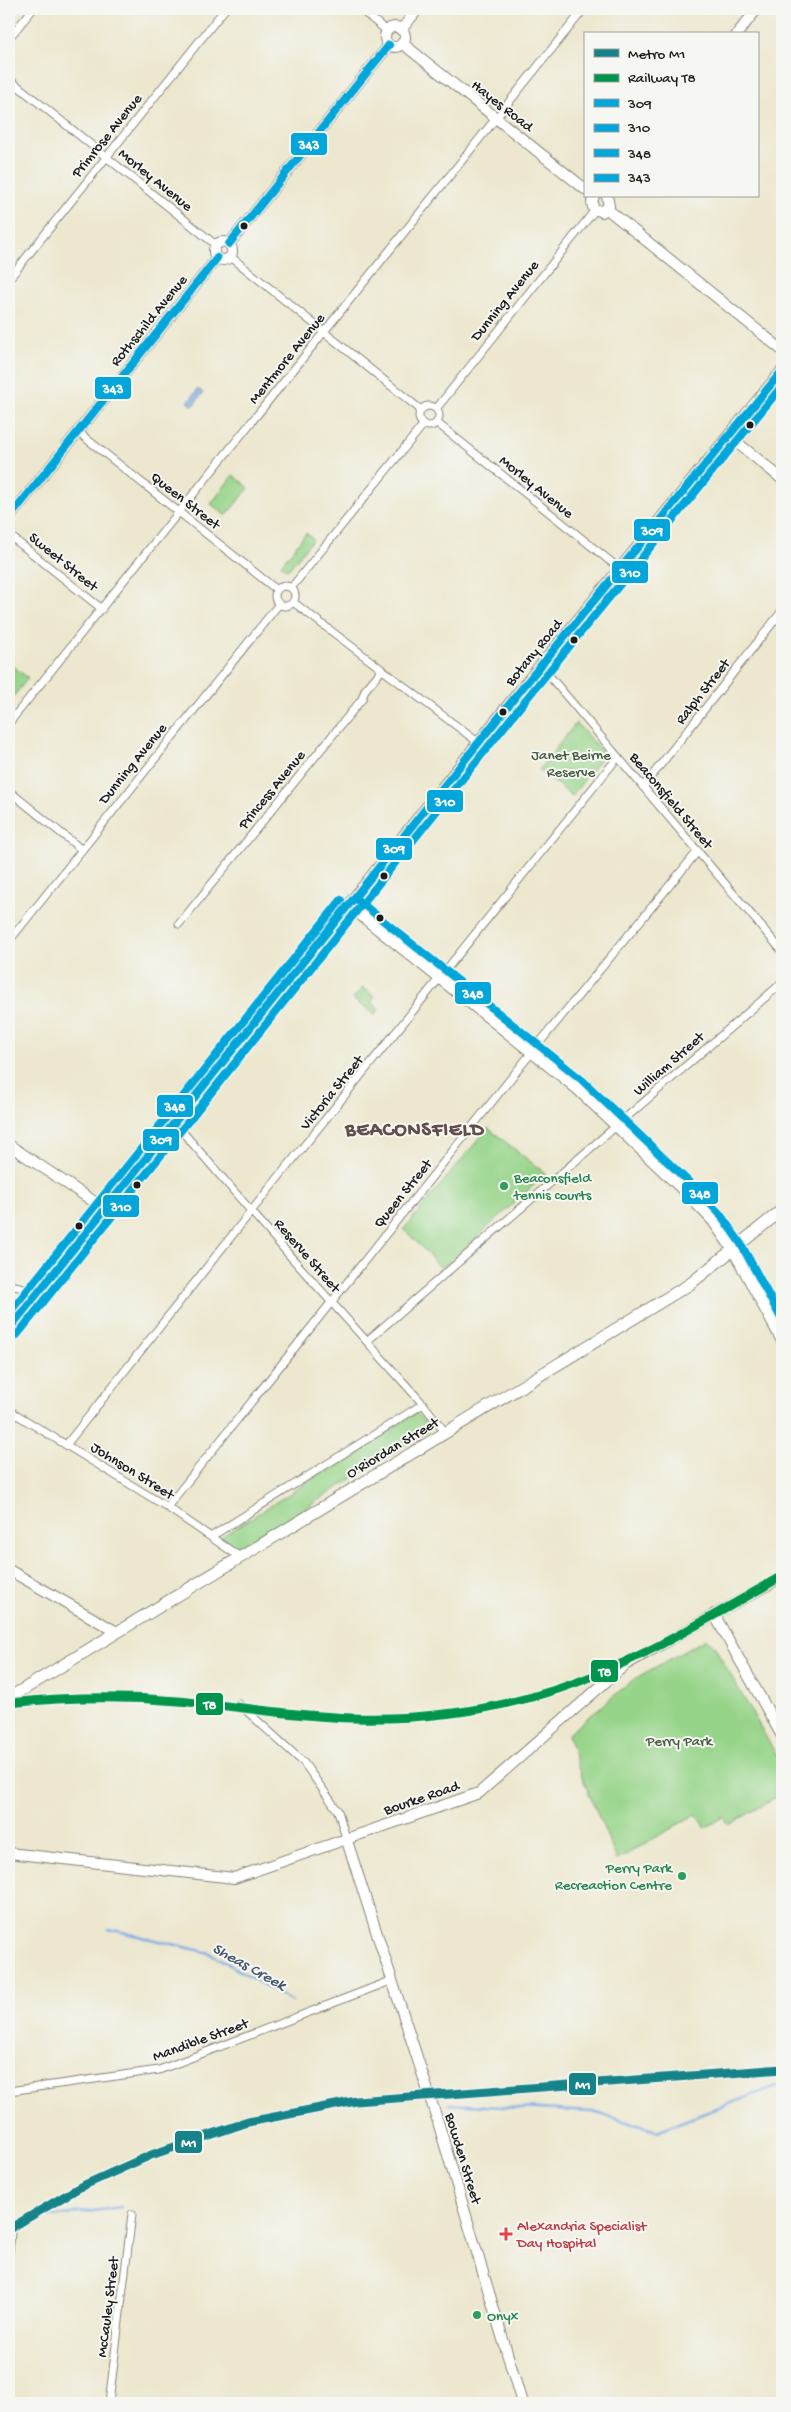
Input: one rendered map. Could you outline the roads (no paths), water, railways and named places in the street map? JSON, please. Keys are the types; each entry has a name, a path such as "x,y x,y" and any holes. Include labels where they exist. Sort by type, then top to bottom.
{"main road":[{"name":"Botany Road","path":"9,1329 478,744 782,371"},
{"name":"O'Riordan Street","path":"9,1698 690,1284 782,1210"}],"street":[{"path":"9,38 33,9"},
{"name":"Primrose Avenue","path":"9,279 225,9"},
{"path":"360,9 388,31"},
{"path":"401,30 418,9"},
{"name":"Mentmore Avenue","path":"9,724 584,9"},
{"path":"738,32 756,9"},
{"path":"394,28 401,30 404,36 402,43 394,47 389,45 386,40 388,31 394,28"},
{"name":"Hayes Road","path":"402,43 584,189"},
{"path":"229,244 389,45"},
{"name":"Morley Avenue","path":"9,79 216,245"},
{"path":"593,198 592,202 596,210 602,212 608,209 610,202 608,198"},
{"path":"608,209 782,350"},
{"name":"Dunning Avenue","path":"436,409 596,210"},
{"path":"221,242 229,244 232,250 231,256 222,260 217,258 214,252 216,245 221,242"},
{"path":"231,256 421,410"},
{"name":"Rothschild Avenue","path":"9,518 217,258"},
{"path":"428,406 436,409 439,416 437,423 430,427 423,425 418,416 421,410 428,406"},
{"name":"Morley Avenue","path":"437,423 620,569"},
{"path":"291,588 423,425"},
{"name":"Queen Street","path":"78,432 277,590"},
{"path":"729,436 782,479"},
{"name":"Sweet Street","path":"9,535 102,609"},
{"path":"284,586 291,588 295,593 293,602 286,606 279,604 275,596 277,590 284,586"},
{"path":"293,602 478,744"},
{"name":"Dunning Avenue","path":"9,941 279,604"},
{"name":"Ralph Street","path":"644,787 782,611"},
{"name":"Beaconsfield Street","path":"541,666 782,951"},
{"name":"Princess Avenue","path":"179,924 362,699 365,690 382,670"},
{"name":"Victoria Street","path":"66,1445 618,757"},
{"path":"9,791 82,850"},
{"name":"Queen Street","path":"167,1507 330,1302 698,851"},
{"path":"349,906 531,1054 576,1088 617,1125 706,1214 733,1250 782,1341"},
{"name":"William Street","path":"367,1341 782,983"},
{"name":"Reserve Street","path":"174,1122 330,1302 423,1404 445,1432"},
{"path":"9,1145 105,1209"},
{"path":"9,1286 39,1291"},
{"path":"212,1536 423,1404"},
{"name":"Johnson Street","path":"9,1410 167,1507 212,1536 240,1557"},
{"path":"9,1570 117,1632"},
{"name":"Bourke Road","path":"9,1853 234,1878 479,1793 625,1665 782,1577"},
{"path":"714,1614 782,1736"},
{"path":"239,1704 304,1763 338,1811 346,1838"},
{"name":"Bowden Street","path":"346,1838 393,1980 522,2403"},
{"name":"Mandible Street","path":"9,2090 159,2070 393,1980"},
{"name":"McCauley Street","path":"109,2403 132,2214"},
{"path":"9,2252 11,2233"}],"water":[{"path":"198,389 203,393 193,406 188,402"}],"waterway":[{"name":"Sheas Creek","path":"109,1929 210,1953 292,2002"},
{"name":"Sheas Creek","path":"449,2104 593,2112 657,2131 782,2084"},
{"path":"9,2223 121,2207"}],"metro line":[{"name":"M1","path":"9,2229 80,2187 151,2155 248,2122 356,2101 782,2069"}],"rail line":[{"name":"T8","path":"9,1703 72,1698 136,1698 351,1718 429,1716 480,1709 506,1704 555,1690 614,1667 699,1624 782,1576"}],"place":[{"name":"Beaconsfield tennis courts","path":"504,1186"},
{"name":"Perry Park Recreaction Centre","path":"682,1876"},
{"name":"Alexandria Specialist Day Hospital","path":"506,2234"},
{"name":"Onyx","path":"477,2315"}],"district":[{"name":"BEACONSFIELD","path":"415,1128"}],"park label":[{"name":"Janet Beirne Reserve","path":"571,762"},
{"name":"Perry Park","path":"679,1740"}]}
